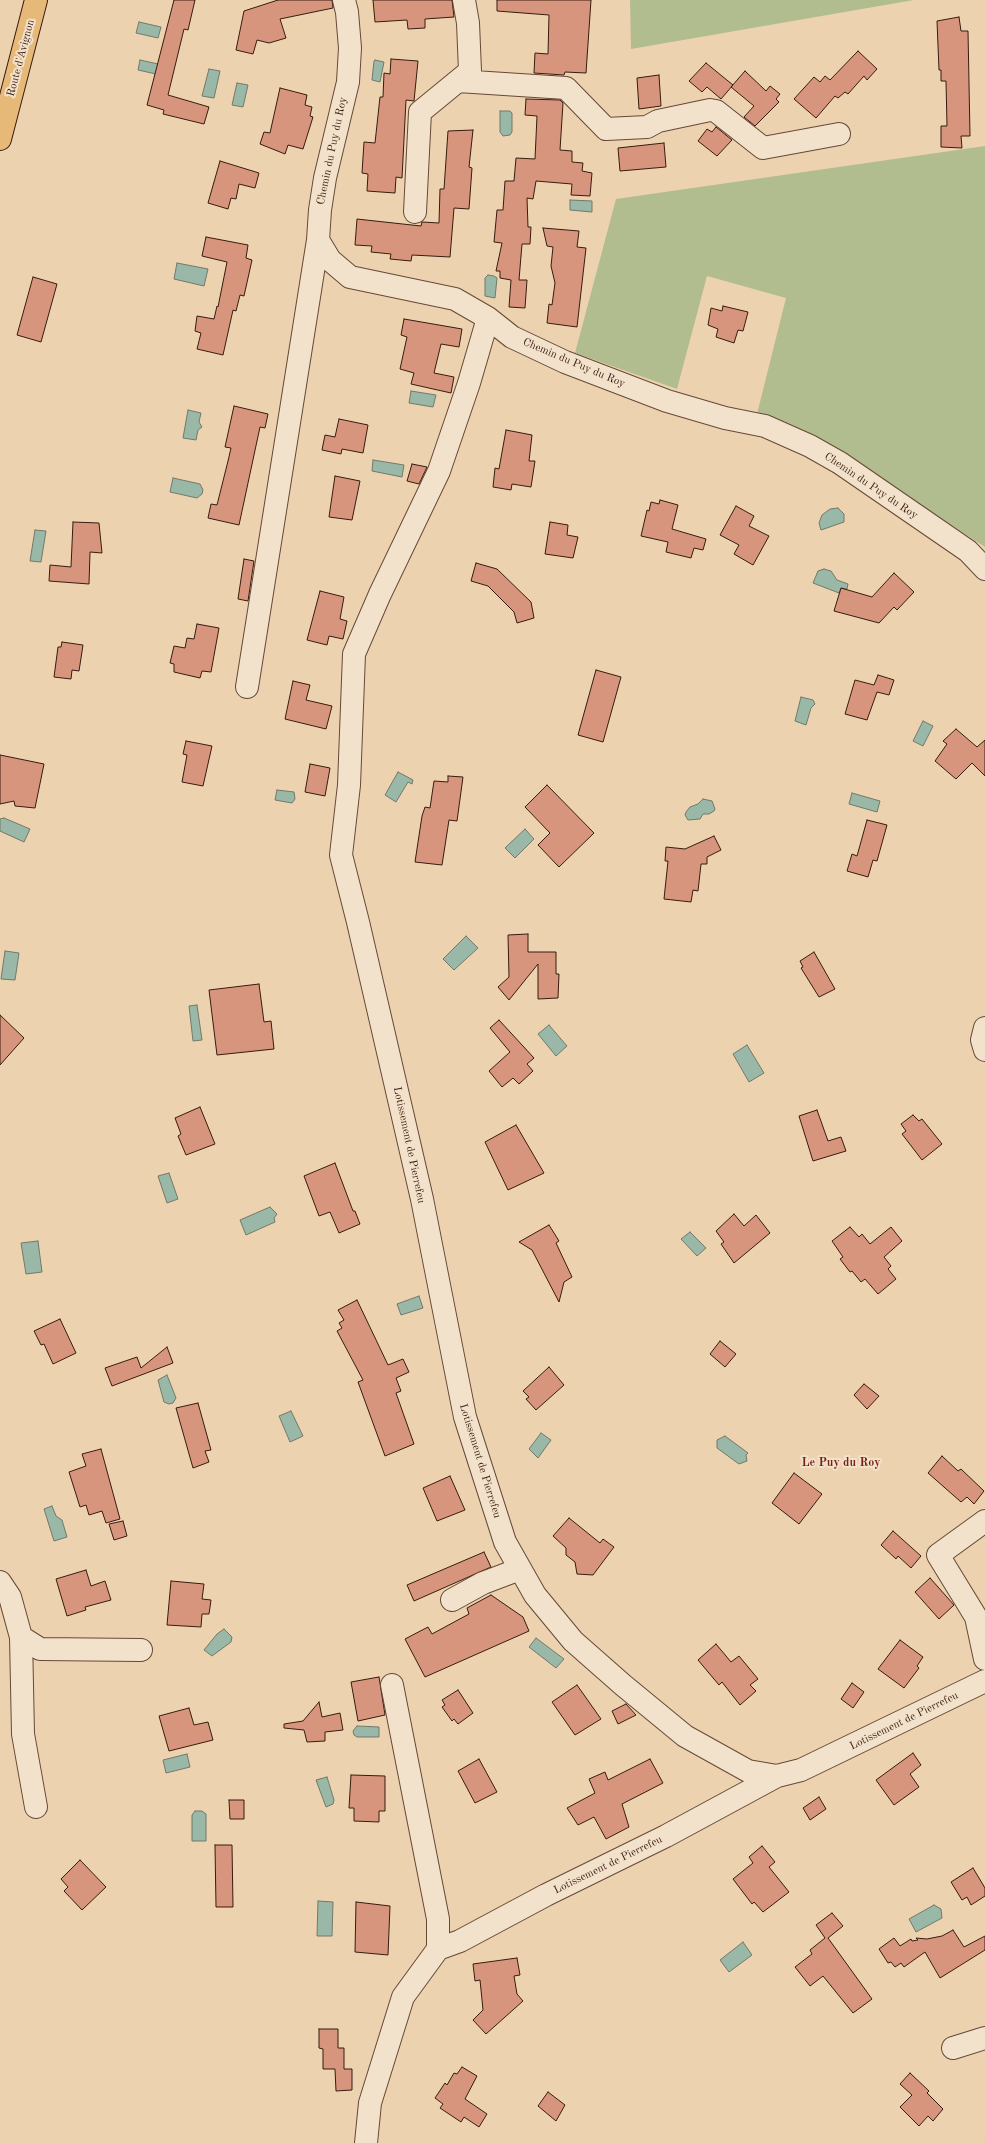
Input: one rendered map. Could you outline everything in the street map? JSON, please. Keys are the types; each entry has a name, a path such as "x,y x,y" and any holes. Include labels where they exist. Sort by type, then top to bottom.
{"main road":[{"name":"Route d'Avignon","path":"0,139 36,0"}],"street":[{"name":"Chemin du Puy du Roy","path":"344,0 347,12 350,48 348,82 325,178 320,210 318,240 330,260 350,277 455,299 488,318 512,337 565,362 667,401 725,418 765,426 810,446 840,463 968,551 985,569"},
{"path":"415,212 420,112 470,71 468,23 464,0"},
{"path":"458,81 566,88 606,129 647,128 658,122 710,110 716,111 763,148 839,134"},
{"path":"247,686 318,240"},
{"name":"Lotissement de Pierrefeu","path":"488,318 469,383 439,472 380,594 354,654 349,785 341,855 370,972 422,1199 465,1417 505,1542 535,1595 573,1641 623,1685 685,1736 748,1771 777,1776"},
{"path":"985,1028 982,1040 985,1050"},
{"path":"985,1521 938,1555 976,1617 985,1659"},
{"path":"452,1600 483,1583 520,1569"},
{"path":"0,1582 10,1596 21,1637 23,1734 36,1806"},
{"path":"21,1637 40,1649 141,1650"},
{"name":"Lotissement de Pierrefeu","path":"438,1949 460,1941 546,1895 666,1836 777,1776 801,1770 985,1681"},
{"path":"366,2143 370,2103 403,1997 438,1949 438,1919 392,1685"},
{"path":"953,2048 985,2038"}],"green space":[{"path":"630,0 914,0 631,49"},
{"path":"985,146 985,547 816,436 757,414 786,298 707,276 677,389 575,353 616,199"}],"shaded area":[{"path":"139,22 161,27 158,38 136,33"},
{"path":"140,60 158,64 156,74 138,70"},
{"path":"375,60 384,62 380,82 372,80"},
{"path":"209,69 220,71 214,98 202,96"},
{"path":"237,83 248,85 243,107 232,105"},
{"path":"500,111 510,111 512,113 512,132 510,135 503,136 500,132"},
{"path":"570,200 592,201 592,212 570,210"},
{"path":"177,263 208,269 204,286 174,279"},
{"path":"488,275 497,278 495,298 485,296 485,278"},
{"path":"411,391 436,395 433,407 409,403"},
{"path":"188,410 201,413 199,422 202,427 198,430 196,440 183,438"},
{"path":"373,460 404,465 402,477 372,471"},
{"path":"173,478 200,484 203,490 202,494 197,498 170,492"},
{"path":"838,508 844,514 844,522 821,530 819,523 822,515 830,509"},
{"path":"35,530 46,531 41,562 30,561"},
{"path":"824,569 831,571 837,580 848,584 847,589 841,588 839,593 813,583 818,571"},
{"path":"801,697 813,700 815,704 811,708 806,725 795,721"},
{"path":"923,721 933,726 923,746 913,741"},
{"path":"398,772 413,780 412,784 408,782 396,802 385,795"},
{"path":"277,790 294,792 295,799 292,803 275,800"},
{"path":"852,793 880,801 877,812 849,804"},
{"path":"703,799 712,801 715,809 714,811 709,814 703,814 700,819 688,820 685,815 686,812 690,807 698,804"},
{"path":"4,818 30,829 24,842 0,831 0,819"},
{"path":"525,829 534,839 515,858 505,848"},
{"path":"466,936 478,948 454,970 443,959"},
{"path":"5,951 19,953 15,980 1,979"},
{"path":"197,1005 202,1040 193,1041 189,1006"},
{"path":"549,1025 567,1046 556,1056 538,1034"},
{"path":"747,1045 764,1073 749,1082 733,1054"},
{"path":"169,1173 178,1199 167,1203 158,1176"},
{"path":"270,1207 277,1214 274,1218 275,1222 246,1235 240,1220"},
{"path":"690,1232 706,1248 697,1256 681,1239"},
{"path":"38,1241 42,1272 26,1274 21,1243"},
{"path":"419,1296 423,1308 401,1315 397,1304"},
{"path":"167,1375 176,1398 173,1403 169,1404 164,1402 158,1380"},
{"path":"291,1411 303,1436 290,1442 279,1416"},
{"path":"541,1433 551,1440 538,1458 529,1449"},
{"path":"725,1436 748,1453 746,1455 747,1461 739,1464 717,1448 717,1440"},
{"path":"52,1506 56,1516 62,1520 67,1537 54,1541 44,1509"},
{"path":"224,1629 232,1637 231,1642 212,1656 204,1650 217,1634"},
{"path":"536,1638 564,1659 556,1668 529,1647"},
{"path":"357,1726 379,1727 379,1737 357,1737 354,1735 353,1731"},
{"path":"187,1754 190,1767 166,1773 163,1760"},
{"path":"327,1777 334,1800 333,1804 326,1807 316,1780"},
{"path":"195,1811 202,1811 206,1814 206,1841 192,1841 192,1815"},
{"path":"318,1901 333,1902 332,1936 317,1936"},
{"path":"934,1905 941,1909 942,1918 916,1932 909,1919"},
{"path":"743,1942 752,1955 729,1972 720,1960"}],"building":[{"path":"174,0 195,0 188,30 184,29 168,95 209,107 204,124 163,114 164,110 147,105"},
{"path":"278,0 332,0 333,8 280,19 286,38 269,43 257,40 253,54 236,50 244,11"},
{"path":"373,0 452,0 454,17 425,19 425,28 408,29 407,20 375,22"},
{"path":"497,0 591,0 586,73 565,72 564,75 534,73 535,53 548,54 549,15 497,11"},
{"path":"959,17 961,31 968,31 970,136 961,136 962,148 941,147 941,126 947,126 946,81 941,81 941,70 939,70 937,21"},
{"path":"858,51 877,69 867,80 864,76 848,94 845,92 838,98 835,96 816,118 794,99 814,77 820,82 825,76 830,80"},
{"path":"391,59 418,61 414,101 406,100 402,178 396,177 395,193 367,191 368,174 362,173 364,142 375,143 380,97 383,97 384,73 390,74"},
{"path":"706,63 733,85 721,99 707,87 702,92 689,81"},
{"path":"745,71 766,91 770,86 780,94 776,99 779,102 755,126 744,117 754,106 731,87"},
{"path":"659,75 661,106 639,109 637,78"},
{"path":"280,88 307,95 305,105 312,107 310,116 313,117 303,149 288,145 285,154 260,144 264,132 270,133"},
{"path":"526,99 560,100 563,103 560,150 572,151 572,162 583,163 582,171 592,173 590,196 571,195 572,184 536,181 533,199 527,198 528,227 531,227 530,244 522,244 519,280 527,280 525,308 509,307 511,280 500,278 500,271 496,271 502,243 494,242 497,210 503,210 505,181 514,181 516,158 535,159 537,116 525,115"},
{"path":"716,127 732,140 717,156 698,141 707,129 712,132"},
{"path":"473,130 469,167 472,168 469,209 454,208 450,257 412,255 411,261 390,259 391,254 371,252 372,246 355,245 357,219 421,226 422,222 439,223 440,189 444,189 448,131"},
{"path":"664,143 666,167 620,171 618,148"},
{"path":"220,161 259,173 255,188 239,184 236,199 231,198 228,209 208,203"},
{"path":"543,228 579,231 577,247 586,248 577,327 547,323 549,304 552,305 555,283 551,266 553,247 547,246"},
{"path":"206,237 248,245 246,258 252,260 244,296 240,295 236,311 233,310 223,355 197,349 201,333 195,331 197,316 214,319 217,306 218,307 227,262 202,256"},
{"path":"33,277 57,284 41,342 17,335"},
{"path":"723,306 748,312 743,331 738,330 734,343 716,337 718,329 708,325 711,308 722,311"},
{"path":"404,319 462,329 459,347 441,344 434,373 454,377 451,393 411,384 414,373 400,369 407,337 401,335"},
{"path":"234,406 268,414 265,428 260,427 239,525 208,518 211,504 217,505 228,461 231,448 225,447"},
{"path":"339,419 368,425 363,453 342,449 341,454 322,450 325,435 335,437"},
{"path":"506,430 532,435 529,461 535,461 531,487 512,484 511,490 493,487 495,468 499,469"},
{"path":"412,464 427,467 419,484 407,481"},
{"path":"335,476 360,481 352,520 329,517"},
{"path":"660,500 678,505 672,529 706,539 703,550 694,548 691,558 666,552 668,542 641,536 647,510 649,511 651,502 659,504"},
{"path":"736,506 754,516 749,526 769,536 753,565 734,554 739,545 720,535"},
{"path":"73,522 99,523 102,553 90,552 89,584 49,581 50,565 71,567"},
{"path":"550,522 568,525 567,535 578,537 573,558 545,554"},
{"path":"244,559 254,561 248,601 238,599"},
{"path":"476,563 497,569 531,602 534,618 517,623 514,612 488,586 471,581"},
{"path":"894,573 914,592 897,610 894,607 879,623 834,611 841,588 872,597"},
{"path":"320,591 344,597 340,619 347,621 343,639 329,636 327,645 307,640"},
{"path":"197,624 219,628 211,672 202,671 200,678 174,672 174,664 170,663 174,646 185,648 187,638 194,639"},
{"path":"62,642 83,645 79,671 72,670 71,679 54,677 58,647 61,647"},
{"path":"596,670 621,677 603,742 578,735"},
{"path":"878,675 894,680 889,695 877,692 867,720 845,714 855,680 874,685"},
{"path":"293,681 310,685 306,700 332,706 326,729 285,719"},
{"path":"956,729 977,747 985,740 985,776 972,763 956,779 935,761 947,744 943,741"},
{"path":"186,741 212,746 203,786 182,782 187,755 183,754"},
{"path":"0,755 44,764 35,808 15,806 14,801 0,804"},
{"path":"310,764 330,768 325,796 305,792"},
{"path":"448,776 463,777 457,821 449,820 442,865 415,862 422,816 425,807 430,808 434,781 448,782"},
{"path":"547,785 594,833 559,867 538,845 550,833 525,807"},
{"path":"867,820 887,825 877,861 873,860 868,877 847,871 852,854 857,856"},
{"path":"714,836 721,850 707,857 707,864 701,864 698,891 693,890 691,902 664,899 668,861 665,861 666,847 685,849"},
{"path":"528,934 528,952 556,952 556,974 559,974 558,998 538,999 538,964 509,1000 498,987 509,977 508,935"},
{"path":"814,952 835,989 819,997 801,968 803,967 800,961"},
{"path":"259,984 264,1022 271,1021 274,1049 217,1055 209,990"},
{"path":"0,1015 24,1038 0,1065"},
{"path":"499,1020 534,1058 527,1064 533,1071 519,1084 513,1078 502,1087 489,1071 510,1052 490,1028"},
{"path":"200,1107 215,1144 186,1155 178,1136 181,1134 175,1118"},
{"path":"817,1110 828,1141 841,1137 846,1151 813,1161 799,1116"},
{"path":"913,1115 919,1121 922,1119 942,1144 922,1160 902,1134 906,1131 901,1124"},
{"path":"516,1125 544,1173 508,1190 485,1142"},
{"path":"335,1163 353,1211 355,1211 360,1224 339,1233 330,1212 319,1216 304,1176"},
{"path":"734,1214 744,1226 756,1215 770,1233 734,1263 721,1244 724,1242 716,1231"},
{"path":"549,1225 559,1241 556,1243 572,1277 564,1282 559,1302 532,1250 519,1242"},
{"path":"850,1227 859,1237 862,1234 870,1244 891,1227 902,1241 884,1257 891,1266 888,1269 896,1279 878,1294 865,1279 861,1282 852,1271 850,1272 840,1259 843,1257 832,1241"},
{"path":"357,1300 388,1365 403,1359 409,1372 396,1378 401,1391 396,1393 414,1444 385,1456 358,1382 363,1380 337,1331 342,1328 339,1323 344,1320 338,1310"},
{"path":"60,1319 76,1353 53,1364 44,1344 41,1345 34,1331"},
{"path":"720,1341 736,1354 725,1367 710,1354"},
{"path":"167,1347 173,1363 112,1386 105,1368 137,1357 141,1368"},
{"path":"549,1367 564,1385 536,1410 526,1399 529,1397 523,1391"},
{"path":"864,1384 879,1396 867,1409 854,1395"},
{"path":"198,1403 211,1450 205,1451 209,1462 193,1468 176,1408"},
{"path":"101,1449 120,1519 106,1523 102,1511 89,1515 86,1505 80,1507 69,1472 86,1466 82,1454"},
{"path":"942,1456 958,1471 961,1469 984,1491 974,1504 967,1497 961,1502 928,1473"},
{"path":"794,1473 822,1494 799,1524 772,1503"},
{"path":"450,1476 465,1510 437,1521 423,1488"},
{"path":"569,1518 600,1543 603,1539 614,1547 593,1575 577,1574 575,1562 566,1555 566,1548 553,1536"},
{"path":"123,1521 127,1536 114,1540 109,1524"},
{"path":"893,1531 921,1556 911,1568 898,1556 896,1559 881,1545"},
{"path":"484,1552 491,1567 414,1601 407,1585"},
{"path":"86,1570 91,1586 105,1581 111,1600 85,1607 86,1610 67,1616 56,1579"},
{"path":"930,1578 954,1605 939,1619 915,1592"},
{"path":"171,1581 204,1584 202,1599 211,1600 209,1614 202,1614 201,1627 167,1625"},
{"path":"491,1595 523,1617 529,1631 425,1677 405,1639 428,1627 432,1634 469,1614 467,1608"},
{"path":"900,1640 923,1657 917,1666 919,1668 904,1688 878,1669"},
{"path":"716,1644 731,1662 739,1656 758,1679 750,1685 756,1691 740,1705 722,1682 719,1685 698,1660"},
{"path":"379,1677 385,1715 358,1721 351,1682"},
{"path":"852,1683 864,1692 853,1708 841,1699"},
{"path":"577,1685 601,1719 575,1735 552,1702"},
{"path":"458,1690 473,1713 458,1724 454,1719 452,1721 442,1707 445,1705 442,1700"},
{"path":"319,1702 322,1717 340,1713 343,1730 325,1732 325,1741 307,1742 304,1730 284,1728 284,1724 303,1721"},
{"path":"626,1704 636,1715 618,1724 612,1711"},
{"path":"189,1708 194,1725 208,1722 213,1740 169,1751 159,1716"},
{"path":"913,1753 921,1765 910,1774 919,1787 894,1805 876,1780"},
{"path":"479,1759 497,1792 475,1803 458,1771"},
{"path":"650,1759 663,1783 622,1804 629,1827 606,1839 594,1817 578,1825 567,1808 595,1793 589,1779 605,1772 608,1780"},
{"path":"351,1775 385,1776 385,1811 379,1811 379,1822 354,1821 354,1808 349,1808"},
{"path":"819,1797 826,1809 810,1820 803,1808"},
{"path":"229,1800 244,1800 244,1819 230,1819"},
{"path":"215,1845 232,1845 233,1907 216,1907"},
{"path":"762,1846 775,1862 769,1867 789,1892 763,1912 754,1902 752,1904 733,1879 753,1863 749,1857"},
{"path":"80,1860 106,1887 82,1910 64,1891 68,1887 61,1879"},
{"path":"973,1868 985,1888 985,1896 971,1905 967,1897 962,1900 951,1882"},
{"path":"356,1902 390,1906 388,1955 355,1952"},
{"path":"832,1913 843,1926 828,1938 872,1999 853,2013 823,1976 810,1986 795,1967 812,1954 810,1950 825,1938 816,1925"},
{"path":"953,1930 964,1947 985,1936 985,1950 940,1978 925,1952 904,1967 901,1963 895,1967 891,1962 888,1963 879,1949 894,1938 900,1946 911,1939 912,1941 918,1940 916,1938 927,1939 942,1936"},
{"path":"517,1958 520,1975 514,1976 517,1994 523,2001 486,2034 473,2020 483,2010 480,1980 475,1981 473,1964"},
{"path":"319,2029 338,2029 338,2048 344,2048 344,2069 352,2069 352,2090 336,2091 335,2069 323,2069 323,2049 319,2048"},
{"path":"462,2067 477,2076 465,2099 487,2114 479,2127 464,2117 461,2122 440,2108 443,2104 435,2098 445,2083 447,2085 454,2073 457,2074"},
{"path":"910,2073 929,2091 927,2093 943,2109 933,2121 928,2116 919,2126 900,2107 912,2095 900,2084"},
{"path":"548,2092 565,2105 556,2121 538,2106"}],"district":[{"name":"Le Puy du Roy","path":"841,1463"}]}
